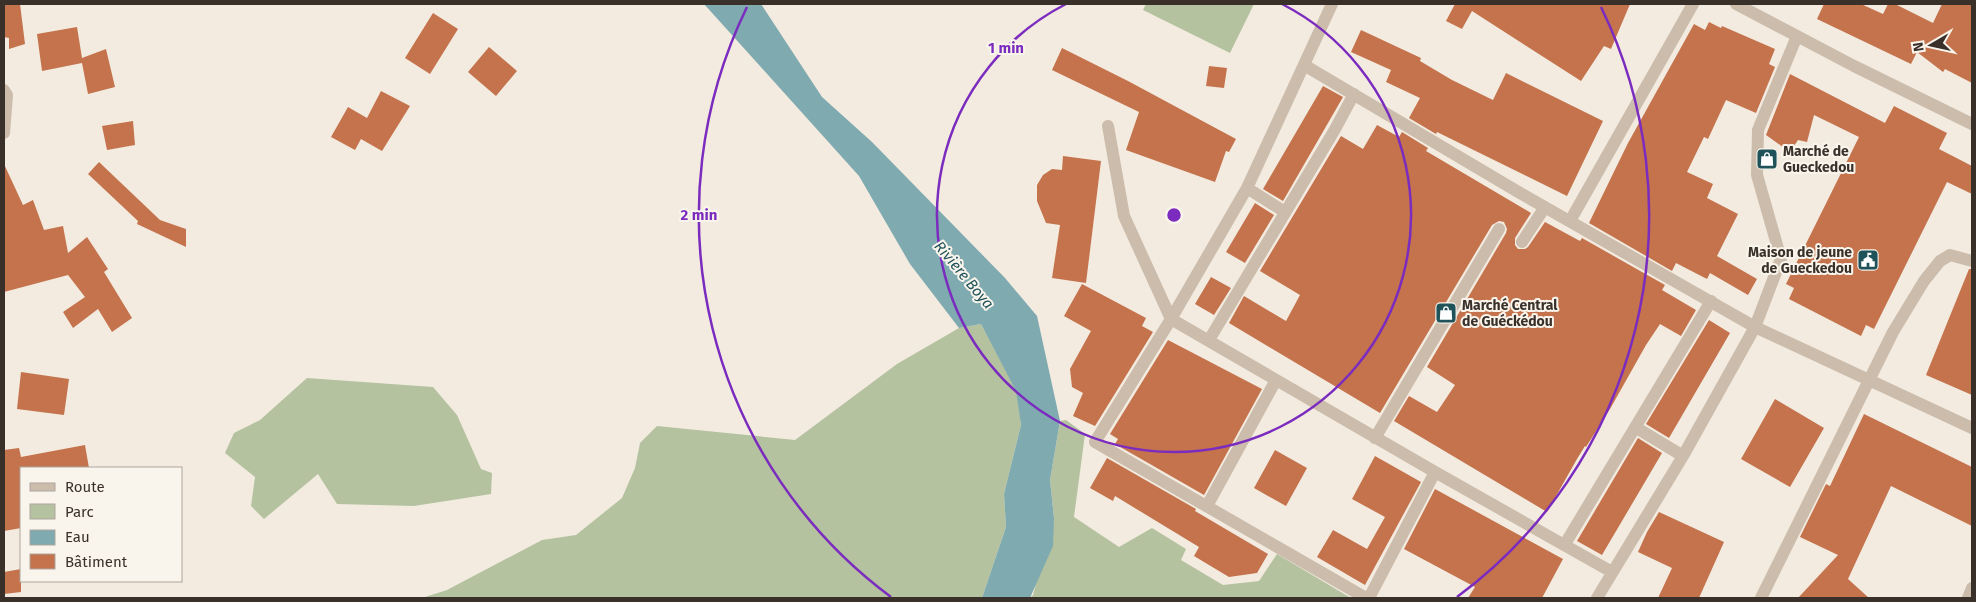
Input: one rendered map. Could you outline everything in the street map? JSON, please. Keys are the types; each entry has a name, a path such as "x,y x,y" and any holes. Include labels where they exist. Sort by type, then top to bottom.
{"street":[{"path":"1332,4 1247,188 1171,318 1095,442 1367,598 1434,472"},
{"path":"1570,221 1693,4"},
{"path":"1736,4 1854,66 1972,124"},
{"path":"1597,598 1683,456 1756,327 1781,259 1757,175 1758,130 1798,36"},
{"path":"1304,65 1570,221 1756,327 1972,428"},
{"path":"4,90 7,95 4,133"},
{"path":"1209,340 1354,94"},
{"path":"1108,126 1124,216 1171,318 1434,472 1612,572"},
{"path":"1247,188 1285,212"},
{"path":"1522,242 1546,207"},
{"path":"1375,438 1499,229"},
{"path":"1761,598 1893,332 1924,281 1940,261 1950,256 1972,261"},
{"path":"1565,544 1710,301"},
{"path":"1207,506 1276,380"},
{"path":"1635,427 1683,456"},
{"path":"1968,598 1972,588"}],"green space":[{"path":"1146,4 1254,4 1230,53 1143,10"},
{"path":"981,324 1017,391 1021,425 1004,494 1006,527 982,598 422,598 447,590 542,540 576,535 622,498 635,468 640,443 657,426 795,440 897,364 959,328"},
{"path":"307,378 433,387 457,415 481,469 492,473 491,494 414,506 337,504 318,474 264,519 251,506 255,477 225,453 234,433 260,420"},
{"path":"1066,420 1085,434 1074,517 1119,547 1152,528 1186,549 1181,560 1223,585 1259,581 1277,554 1351,598 1030,598 1033,595 1054,518 1050,480 1060,421"}],"water":[{"name":"Rivière Boya","path":"704,4 761,4 822,97 872,142 1005,278 1037,316 1060,421 1050,480 1054,518 1053,546 1030,598 982,598 1006,527 1004,494 1021,425 1016,391 981,324 959,328 910,264 859,176"}],"building":[{"path":"4,4 20,4 25,44 9,49 9,38 4,37"},
{"path":"1455,4 1630,4 1611,49 1604,46 1581,81 1472,11 1462,29 1446,21"},
{"path":"1824,4 1861,4 1883,14 1888,4 1895,4 1933,23 1942,4 1972,4 1972,83 1945,69 1943,72 1917,52 1911,64 1817,19"},
{"path":"433,13 458,29 430,74 405,58"},
{"path":"1709,22 1775,49 1769,64 1775,67 1756,113 1726,100 1708,139 1704,137 1687,172 1713,184 1707,198 1738,214 1717,256 1757,279 1748,295 1710,273 1707,279 1676,263 1672,271 1589,223 1628,143 1694,24 1705,30"},
{"path":"77,27 82,58 106,49 115,87 88,94 82,63 42,71 37,34"},
{"path":"1361,30 1421,58 1420,61 1452,80 1493,100 1506,73 1603,121 1567,196 1437,132 1436,134 1409,118 1420,98 1386,82 1391,70 1351,52"},
{"path":"489,47 517,71 496,96 468,72"},
{"path":"1062,48 1236,139 1229,152 1226,151 1215,182 1126,150 1139,112 1052,70"},
{"path":"1209,66 1227,68 1224,88 1206,86"},
{"path":"1790,74 1885,123 1894,106 1947,133 1939,149 1972,166 1972,194 1947,182 1874,329 1866,325 1861,336 1789,299 1794,288 1786,284 1859,137 1814,115 1807,142 1798,140 1790,152 1766,135"},
{"path":"1323,86 1343,97 1283,201 1263,189"},
{"path":"381,91 410,106 382,151 361,139 355,150 331,137 348,107 367,118"},
{"path":"133,121 135,145 107,150 102,126"},
{"path":"1377,125 1399,137 1402,132 1428,148 1426,151 1531,213 1515,238 1515,245 1518,249 1528,247 1545,222 1580,241 1582,238 1665,285 1662,290 1696,310 1681,336 1660,324 1610,409 1577,459 1547,512 1394,421 1409,396 1437,412 1455,385 1427,367 1506,233 1507,229 1504,222 1499,221 1492,225 1380,413 1229,323 1244,296 1286,321 1300,295 1260,271 1341,136 1363,149"},
{"path":"1063,156 1101,161 1086,283 1052,278 1060,225 1046,223 1037,201 1037,185 1043,175 1052,169 1062,170"},
{"path":"99,162 160,220 186,229 186,247 137,224 138,221 88,174"},
{"path":"4,164 23,205 33,200 44,230 63,226 68,253 87,237 108,269 104,272 132,318 112,332 98,309 73,328 63,312 85,297 68,275 4,292"},
{"path":"1255,203 1274,215 1245,263 1226,252"},
{"path":"1969,269 1972,269 1972,395 1926,375"},
{"path":"1211,277 1231,288 1214,315 1195,304"},
{"path":"1082,284 1146,318 1142,326 1153,332 1095,426 1073,416 1083,393 1072,387 1070,369 1091,331 1064,316"},
{"path":"1709,320 1730,333 1669,438 1646,424"},
{"path":"1168,340 1262,389 1204,495 1115,444 1118,439 1110,434"},
{"path":"21,372 69,379 64,415 17,409"},
{"path":"1775,399 1824,428 1790,487 1741,459"},
{"path":"1864,414 1972,467 1972,526 1891,486 1848,579 1869,598 1798,598 1838,555 1800,537 1826,484 1830,486"},
{"path":"1638,438 1662,453 1602,555 1577,541"},
{"path":"85,445 89,467 20,467 20,528 4,531 4,450 19,448 21,457"},
{"path":"1275,450 1307,468 1286,506 1254,488"},
{"path":"1375,456 1421,482 1365,585 1317,557 1333,530 1367,549 1385,517 1352,499"},
{"path":"1107,458 1196,509 1195,511 1268,554 1257,573 1229,577 1194,556 1199,547 1115,496 1113,501 1090,488"},
{"path":"1435,489 1563,559 1542,598 1468,598 1475,587 1404,549"},
{"path":"1659,512 1724,542 1699,598 1658,598 1672,568 1638,552"},
{"path":"20,569 21,592 4,594 4,572"}],"place":[{"name":"Marché de Gueckedou","path":"1767,159"},
{"name":"Maison de jeune de Gueckedou","path":"1868,260"},
{"name":"Marché Central de Guéckédou","path":"1446,313"}]}
